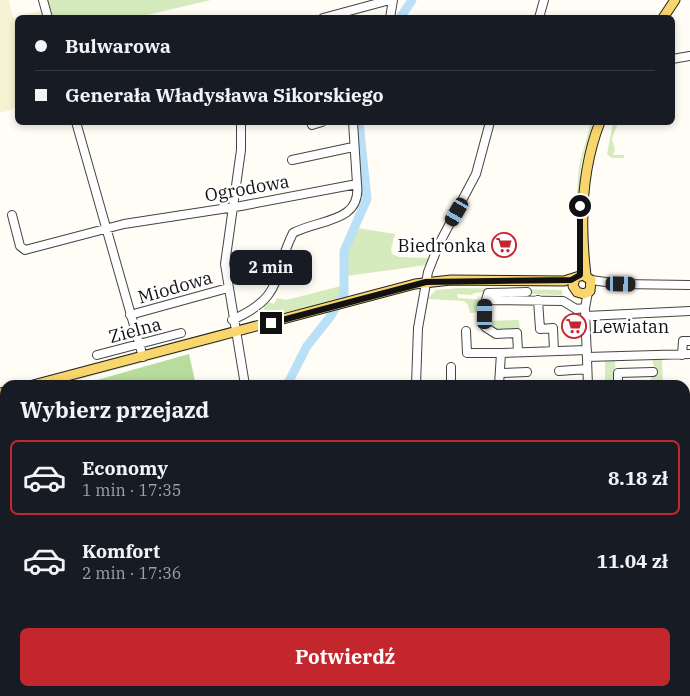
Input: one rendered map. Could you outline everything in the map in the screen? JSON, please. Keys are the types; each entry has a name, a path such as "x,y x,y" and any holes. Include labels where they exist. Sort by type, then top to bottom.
{"main road":[{"path":"665,15 675,0"},
{"path":"583,284 581,182 585,155 593,125"},
{"path":"583,284 585,181 591,150 599,125"},
{"path":"53,380 426,282 473,280 583,284"}],"street":[{"path":"43,0 47,15"},
{"path":"334,15 392,0 390,15"},
{"path":"540,15 544,0"},
{"path":"675,58 690,56"},
{"path":"77,125 143,357"},
{"path":"241,125 241,150 224,264 234,333 244,380"},
{"path":"257,327 248,319 252,311 273,290 293,233 304,227 348,213 355,206 358,199 353,125"},
{"path":"416,380 418,328 426,282 439,244 476,174 489,125"},
{"name":"Ogrodowa","path":"292,160 353,147"},
{"name":"Ogrodowa","path":"12,215 20,246 25,250 107,228 356,184"},
{"path":"588,380 586,312 583,284 690,285"},
{"name":"Miodowa","path":"130,315 228,288"},
{"path":"518,352 517,333 496,334 485,327 486,300 488,293 527,292"},
{"path":"486,300 563,300 576,309 586,312 690,311"},
{"path":"538,300 540,329 553,328 554,351"},
{"path":"232,320 252,311"},
{"path":"466,331 467,354 554,351 617,357 686,354 683,341 690,340"},
{"name":"Zielna","path":"97,355 181,332"},
{"path":"500,380 501,353"},
{"path":"617,357 618,380"},
{"path":"630,357 631,372"},
{"path":"451,367 451,380"},
{"path":"560,371 587,369"},
{"path":"501,373 527,372"},
{"path":"618,373 653,372"}],"shaded area":[{"path":"0,0 9,0 13,18 15,17 15,109 0,113"},
{"path":"44,10 45,15 25,15"}],"green space":[{"path":"45,0 211,0 147,15 49,15"},
{"path":"590,125 592,125 581,165 578,204 576,206 579,166"},
{"path":"613,125 617,125 612,139 615,150 613,155 624,155 624,158 612,158 607,154"},
{"path":"358,228 395,234 391,249 392,254 399,257 429,258 427,265 347,276 345,254"},
{"path":"341,286 339,299 333,303 267,316 263,307 268,302 274,304 277,298 286,300"},
{"path":"460,288 562,290 563,299 561,295 485,292 472,295 457,294 458,298 483,300 484,312 470,313 468,305 464,301 427,299 436,290"},
{"path":"519,320 520,331 497,331 488,321"},
{"path":"224,339 223,341 77,380 68,380"},
{"path":"189,354 195,380 97,380"},
{"path":"615,359 616,380 605,380 605,360"},
{"path":"652,359 662,360 663,380 651,380 651,375 656,374"}],"waterway":[{"path":"402,15 412,0"},
{"path":"290,380 307,346 330,317 344,294 344,251 367,199 359,125"}],"place":[{"name":"Biedronka","path":"504,245"},
{"name":"Lewiatan","path":"574,326"}],"route":[{"path":"271,323 426,282 488,280 543,282 571,280 580,275 580,206"}]}
